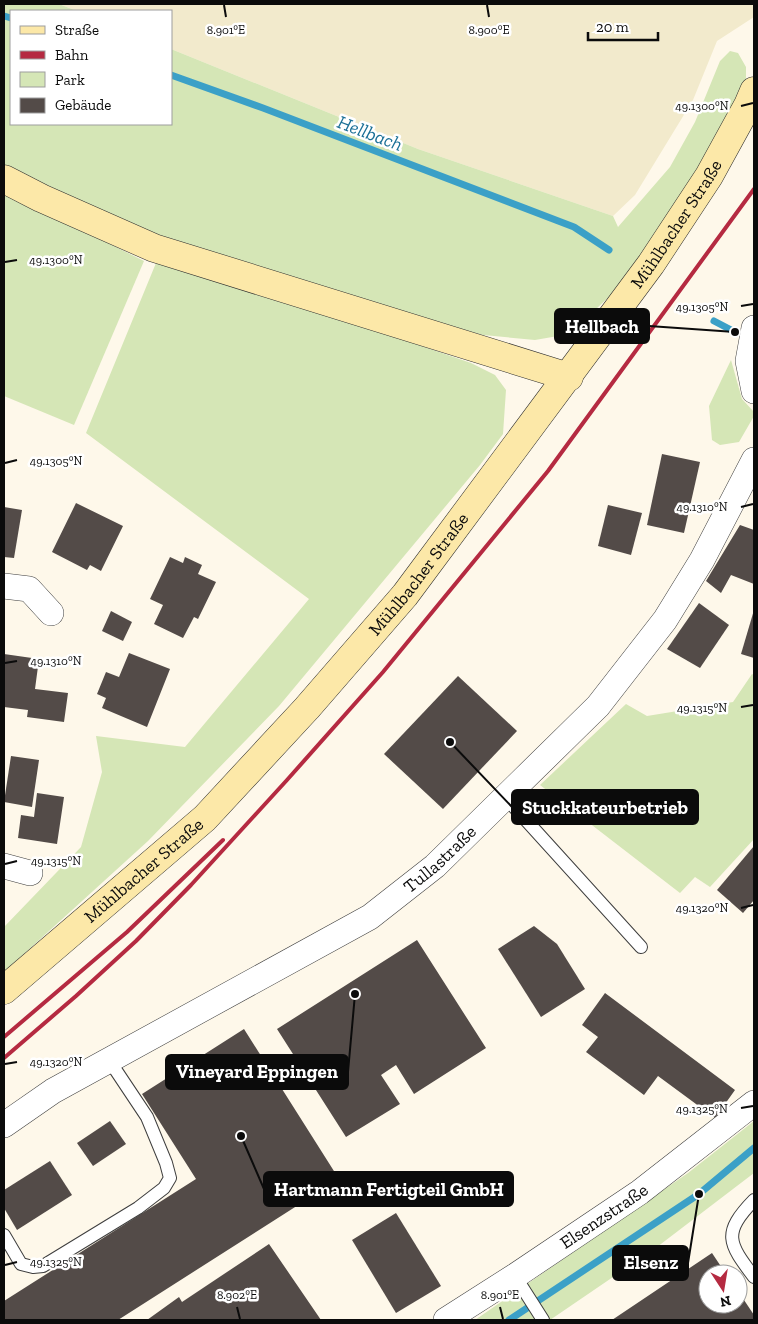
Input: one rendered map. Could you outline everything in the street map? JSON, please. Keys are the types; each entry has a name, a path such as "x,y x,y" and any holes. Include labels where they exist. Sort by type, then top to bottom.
{"main road":[{"name":"Mühlbacher Straße","path":"4,990 205,818 307,708 405,595 569,377 651,264 709,176 754,92"},
{"path":"4,179 41,198 154,248 569,377"}],"street":[{"path":"754,328 748,361 754,391"},
{"name":"Tullastraße","path":"4,1126 53,1091 370,917 435,866 598,706 665,620 702,560 754,460"},
{"path":"4,586 29,590 51,613"},
{"path":"4,866 30,873"},
{"name":"Elsenzstraße","path":"446,1320 640,1192 754,1103"}],"lane":[{"path":"505,797 641,947"},
{"path":"4,1235 21,1264 33,1267 44,1266 138,1208 164,1188 170,1178 166,1163 147,1117 109,1060"},
{"path":"754,1200 740,1215 731,1236 736,1253 754,1277"},
{"path":"515,1276 543,1320"}],"shaded area":[{"path":"59,4 754,4 754,17 717,41 693,100 635,195 613,216 418,149 172,49 172,10 74,10"}],"green space":[{"path":"4,4 59,4 74,10 10,10 10,125 172,125 172,49 418,149 613,216 618,227 670,167 695,122 720,61 730,51 738,53 746,67 746,79 716,141 644,251 611,295 581,323 558,336 535,340 483,335 353,301 4,184"},
{"path":"4,191 144,261 74,425 4,396"},
{"path":"156,263 352,322 471,363 495,375 506,390 503,434 480,465 279,706 148,841 4,972 4,927 81,847 102,772 96,736 185,747 309,599 86,433"},
{"path":"731,360 742,399 754,412 754,416 739,442 720,445 712,440 709,406"},
{"path":"752,674 754,675 754,839 710,887 695,877 680,893 540,785 626,704 647,716 733,702"},
{"path":"754,1121 754,1173 657,1247 550,1320 475,1320 688,1173"}],"building":[{"path":"662,454 700,462 684,533 647,525"},
{"path":"76,503 123,526 101,571 90,565 87,570 52,552"},
{"path":"608,505 642,513 631,555 598,546"},
{"path":"4,507 22,510 14,558 4,557"},
{"path":"740,525 754,530 754,584 731,575 721,593 706,581"},
{"path":"170,557 183,563 185,557 202,565 198,574 216,582 198,619 194,617 183,638 154,624 163,605 150,599"},
{"path":"699,603 729,625 700,668 667,649"},
{"path":"754,610 754,658 741,654"},
{"path":"111,611 132,622 123,641 102,631"},
{"path":"129,653 170,669 147,727 102,708 106,698 97,694 106,672 119,677"},
{"path":"4,654 39,659 35,689 68,693 64,722 27,717 28,710 4,707"},
{"path":"458,676 517,731 443,809 384,754"},
{"path":"11,756 39,760 32,807 4,802"},
{"path":"37,793 64,797 57,844 18,838 21,815 34,817"},
{"path":"754,846 754,900 743,913 717,890"},
{"path":"534,926 557,944 585,989 541,1017 498,949"},
{"path":"417,940 486,1048 414,1094 396,1065 381,1075 400,1104 346,1137 277,1029"},
{"path":"605,993 735,1090 715,1118 658,1076 644,1095 586,1052 598,1037 582,1025"},
{"path":"244,1029 339,1179 118,1320 4,1320 4,1301 196,1179 142,1094"},
{"path":"110,1121 126,1144 93,1166 77,1143"},
{"path":"50,1161 72,1195 17,1230 4,1208 4,1190"},
{"path":"396,1213 441,1286 396,1313 352,1240"},
{"path":"269,1244 321,1320 147,1320 179,1297 182,1302"},
{"path":"712,1253 719,1264 698,1264 698,1314 748,1314 748,1306 754,1315 754,1320 612,1320"}],"waterway":[{"name":"Hellbach","path":"4,16 10,18"},
{"name":"Hellbach","path":"172,75 263,108 574,227 609,250"},
{"name":"Hellbach","path":"714,321 735,332"},
{"path":"509,1320 699,1194 754,1148"}],"railway":[{"path":"4,1058 136,941 191,885 383,672 548,471 754,189"},
{"path":"4,1037 127,932 223,840"}],"place":[{"name":"Hellbach","path":"735,332"},
{"name":"Stuckkateurbetrieb","path":"450,742"},
{"name":"Vineyard Eppingen","path":"355,994"},
{"name":"Hartmann Fertigteil GmbH","path":"241,1136"},
{"name":"Elsenz","path":"699,1194"}]}
